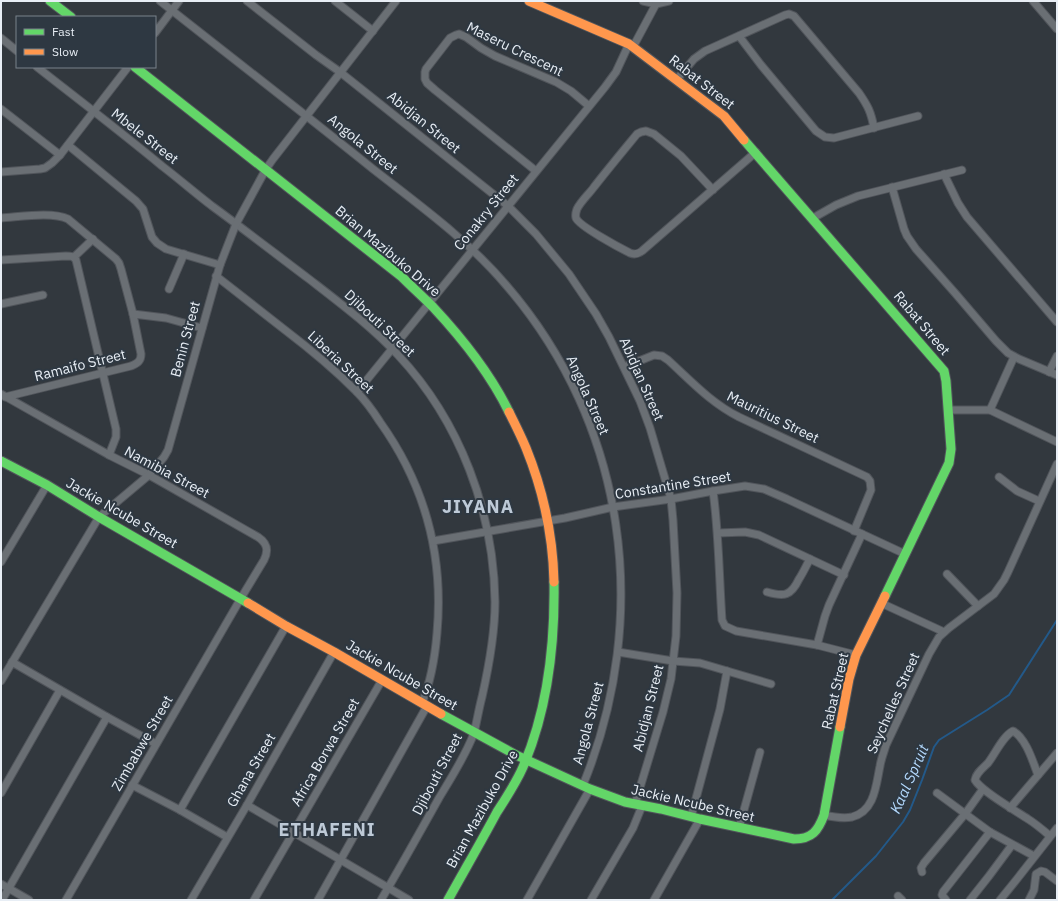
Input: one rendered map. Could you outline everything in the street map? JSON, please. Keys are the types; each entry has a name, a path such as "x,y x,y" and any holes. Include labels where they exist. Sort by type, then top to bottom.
{"street":[{"path":"50,1 70,16"},
{"name":"Angola Street","path":"160,1 441,223 488,265 507,286 535,322 570,379 583,407 608,483 613,508 622,584 618,652 608,712 587,787 527,900"},
{"path":"156,31 180,1"},
{"name":"Abidjan Street","path":"247,1 340,72 508,206 536,234 569,274 596,314 640,401 650,428 671,499 677,593 676,636 669,690 639,805 639,815 591,900"},
{"path":"335,1 373,32"},
{"name":"Benin Street","path":"1,681 99,516 149,475 164,457 168,450 216,276 236,224 266,169 396,1"},
{"name":"Rabat Street","path":"529,1 631,45 724,116 944,372 951,449 949,463 856,655 848,685 824,815 816,832"},
{"path":"644,1 656,4 669,1"},
{"path":"1033,1 1057,29"},
{"name":"Conakry Street","path":"357,392 616,72 656,4"},
{"path":"677,79 690,63 705,51 789,14 794,16 859,93 870,111 874,128"},
{"name":"Maseru Crescent","path":"536,171 427,83 425,75 426,69 450,38 456,34 463,35 495,56 565,87 589,106"},
{"path":"739,36 806,119 820,135 825,138 834,138 918,116"},
{"path":"1,38 16,50"},
{"name":"Mbele Street","path":"38,68 236,224"},
{"path":"1,172 40,169 45,168 52,163 68,145 127,68"},
{"name":"Brian Mazibuko Drive","path":"137,68 402,277 430,303 473,353 502,398 520,435 534,470 547,521 554,572 554,611 550,669 542,709 526,760 448,900"},
{"path":"1,109 60,154"},
{"path":"713,190 681,156 654,134 643,131 637,134 601,178 578,207 575,215 578,222 593,232 623,249 636,254 642,251 713,190 756,152"},
{"path":"68,145 139,204 152,237 157,243 166,248 220,265"},
{"path":"813,218 858,196 962,170"},
{"path":"944,174 958,203 967,217 1057,322"},
{"path":"892,187 904,229 911,243 996,341 1014,357 1057,376"},
{"name":"Ramaifo Street","path":"1,218 51,214 58,215 68,219 116,259 121,268 133,314 141,354 140,360 131,366 3,396"},
{"name":"Djibouti Street","path":"236,224 363,322 401,358 422,384 453,434 472,475 488,532 494,581 494,620 490,658 474,732 455,770 381,900"},
{"path":"74,257 93,239"},
{"path":"169,289 184,254"},
{"path":"1,260 66,256 74,257"},
{"path":"74,257 77,263 116,429 116,437 109,455"},
{"name":"Liberia Street","path":"216,276 303,344 357,392 387,432 407,466 422,502 433,541 439,596 438,619 437,639 425,705 318,900"},
{"path":"1,304 43,295"},
{"path":"133,314 166,318 202,328"},
{"name":"Mauritius Street","path":"624,367 654,355 662,356 722,408 867,476 870,481 871,490 854,530"},
{"path":"1049,372 1057,356"},
{"path":"990,410 1014,357"},
{"name":"Namibia Street","path":"3,396 109,455 149,475 258,537 266,544 267,555 240,598"},
{"path":"948,410 990,410 1057,442"},
{"name":"Jackie Ncube Street","path":"1,460 286,626 425,705 526,760 616,799 639,805 794,839 805,839 816,832"},
{"name":"Seychelles Street","path":"824,815 844,818 857,815 863,811 872,799 877,787 881,761 886,745 939,637 994,594 1004,580 1057,464"},
{"path":"999,477 1018,491 1040,502"},
{"path":"1,562 46,485"},
{"name":"Constantine Street","path":"433,541 613,508 745,486 764,489 904,554"},
{"path":"713,491 718,533 722,617 725,626 736,631 817,645 856,655"},
{"path":"718,533 752,532 844,575"},
{"path":"817,645 827,610 862,534"},
{"path":"767,592 784,594 792,590 796,586 810,559"},
{"path":"947,574 978,606"},
{"name":"Zimbabwe Street","path":"66,900 240,598"},
{"path":"881,603 944,632"},
{"path":"180,810 286,626"},
{"name":"Ghana Street","path":"191,900 334,652"},
{"path":"618,652 673,661 700,663 771,684"},
{"path":"12,662 156,744"},
{"path":"691,817 720,709 726,671"},
{"name":"Africa Borwa Street","path":"254,900 382,680"},
{"path":"1,793 60,690"},
{"path":"2,900 107,717"},
{"path":"1038,775 1028,750 1017,734 1013,731 1004,740 976,777 976,782 983,789 1050,836"},
{"path":"739,828 760,752"},
{"path":"1010,808 1057,753"},
{"path":"132,785 227,837"},
{"path":"922,872 924,863 965,814 983,789"},
{"path":"937,794 990,832 1034,856"},
{"path":"246,805 409,900"},
{"path":"654,900 700,819"},
{"path":"1000,900 1057,828"},
{"path":"946,900 942,895 943,892 990,832"},
{"path":"970,900 1012,845"},
{"path":"1029,900 1034,890 1036,874 1041,871 1044,872 1057,881"},
{"path":"1,884 29,900"}],"waterway":[{"name":"Kaal Spruit","path":"832,900 876,856 903,822 910,810 934,747 939,740 1009,695 1057,620"}],"traffic: fast":[{"path":"50,1 70,16"},
{"path":"136,68 402,277 433,307 465,344 484,370 509,412"},
{"path":"744,140 944,371 951,449 949,463 885,596"},
{"path":"1,461 47,485 99,517 248,603"},
{"path":"448,900 517,779 532,745 539,722 548,676 553,629 554,582"},
{"path":"441,714 516,755 590,789 625,802 794,839 810,836 817,830 822,821 840,727"}],"traffic: slow":[{"path":"529,1 629,44 724,116 744,140"},
{"path":"509,412 526,448 542,497 552,548 554,582"},
{"path":"840,727 849,679 856,655 885,596"},
{"path":"248,603 441,714"}],"district":[{"name":"JIYANA","path":"478,506"},
{"name":"ETHAFENI","path":"327,829"}]}
